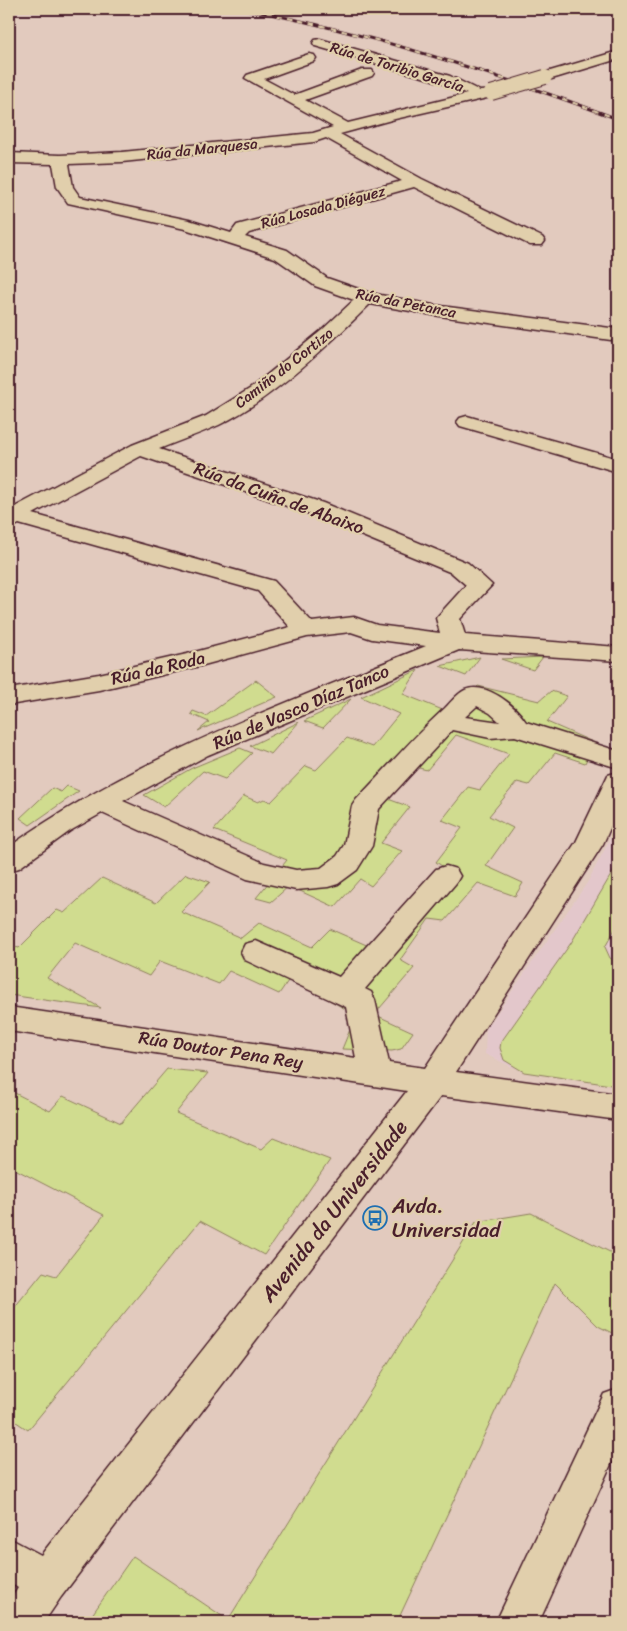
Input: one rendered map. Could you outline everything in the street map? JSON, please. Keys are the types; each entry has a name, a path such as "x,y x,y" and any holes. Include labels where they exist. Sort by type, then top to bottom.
{"street":[{"name":"Rúa de Toribio García","path":"320,43 445,79 474,92"},
{"name":"Rúa da Marquesa","path":"9,158 60,160 122,157 314,137 392,115 545,77 618,55"},
{"name":"Rúa de Toribio García","path":"310,58 252,78 347,128"},
{"name":"Rúa de Toribio García","path":"293,100 368,73"},
{"name":"Rúa da Marquesa","path":"392,115 423,103 497,89"},
{"name":"Rúa Losada Diéguez","path":"327,134 416,182 536,241"},
{"name":"Rúa da Petanca","path":"60,160 66,188 74,200 189,225 235,238 281,254 321,282 366,298 433,310 618,335"},
{"name":"Rúa Losada Diéguez","path":"235,238 243,229 416,182"},
{"name":"Camiño do Cortizo","path":"139,449 213,420 258,392 329,334 366,298"},
{"path":"468,422 618,466"},
{"path":"11,519 139,449"},
{"name":"Rúa da Cuña de Abaixo","path":"139,449 315,508 460,568 480,585 448,618 455,642"},
{"path":"11,519 266,586 306,630"},
{"name":"Rúa da Roda","path":"9,697 99,682 191,661 306,630 354,624 372,632 455,642"},
{"path":"372,632 384,651 374,676"},
{"name":"Rúa de Vasco Díaz Tanco","path":"9,861 60,824 200,749 455,642 618,654"},
{"path":"101,802 257,872 296,880 328,877 347,863 358,846 366,806 447,720 473,696 493,703 509,713 516,728 618,760"},
{"name":"Avenida da Universidade","path":"20,1622 46,1582 433,1082 589,844 618,781"},
{"path":"344,992 446,876"},
{"path":"256,952 360,1000 375,1073"},
{"name":"Rúa Doutor Pena Rey","path":"9,1018 433,1082 618,1106"},
{"path":"517,1622 618,1407"},
{"path":"9,1558 46,1582"}],"shaded area":[{"path":"618,824 618,1083 512,1067 485,1054 486,1029 587,883"}],"green space":[{"path":"480,657 466,676 440,666"},
{"path":"543,657 533,670 501,659"},
{"path":"418,670 403,694 450,713 478,686 539,701 551,691 567,696 547,722 595,743 585,763 555,753 529,785 517,782 489,816 513,828 486,866 523,883 515,896 478,883 445,921 429,919 400,960 414,968 379,1009 378,1016 413,1032 401,1049 392,1051 342,1049 356,1015 290,978 279,994 229,971 219,984 160,961 149,976 75,943 47,978 101,1008 9,995 9,949 12,946 19,948 57,910 64,913 102,878 156,903 186,874 210,882 181,912 241,938 259,923 312,947 330,929 371,947 454,874 436,862 462,828 442,820 468,787 480,790 509,754 456,735 427,770 415,767 388,799 410,807 381,843 402,851 371,886 360,879 335,907 289,886 271,902 256,898 287,860 214,830 244,796 258,802 264,799 271,802 306,766 316,770 347,738 372,747 399,714 361,697"},
{"path":"256,680 277,697 198,731 209,722 191,714 193,711 206,716"},
{"path":"351,699 323,728 304,721"},
{"path":"299,722 271,754 250,746"},
{"path":"240,748 252,753 225,779 203,771 164,807 144,795 192,768"},
{"path":"67,786 79,791 30,825 20,818 52,788 61,792"},
{"path":"618,863 618,924 605,947 610,958 618,963 618,1086 524,1072 504,1060 500,1048 501,1042 571,943"},
{"path":"167,1069 208,1073 176,1113 261,1149 273,1138 330,1160 264,1255 200,1221 28,1430 9,1417 9,1314 43,1272 56,1276 104,1215 9,1166 9,1090 50,1111 63,1096 121,1123"},
{"path":"531,1213 618,1256 618,1336 598,1326 555,1283 397,1622 87,1622 133,1556 228,1620 476,1222"}],"railway":[{"path":"245,9 340,30 434,56 618,119"}],"place":[{"name":"Avda. Universidad","path":"375,1218"}]}
